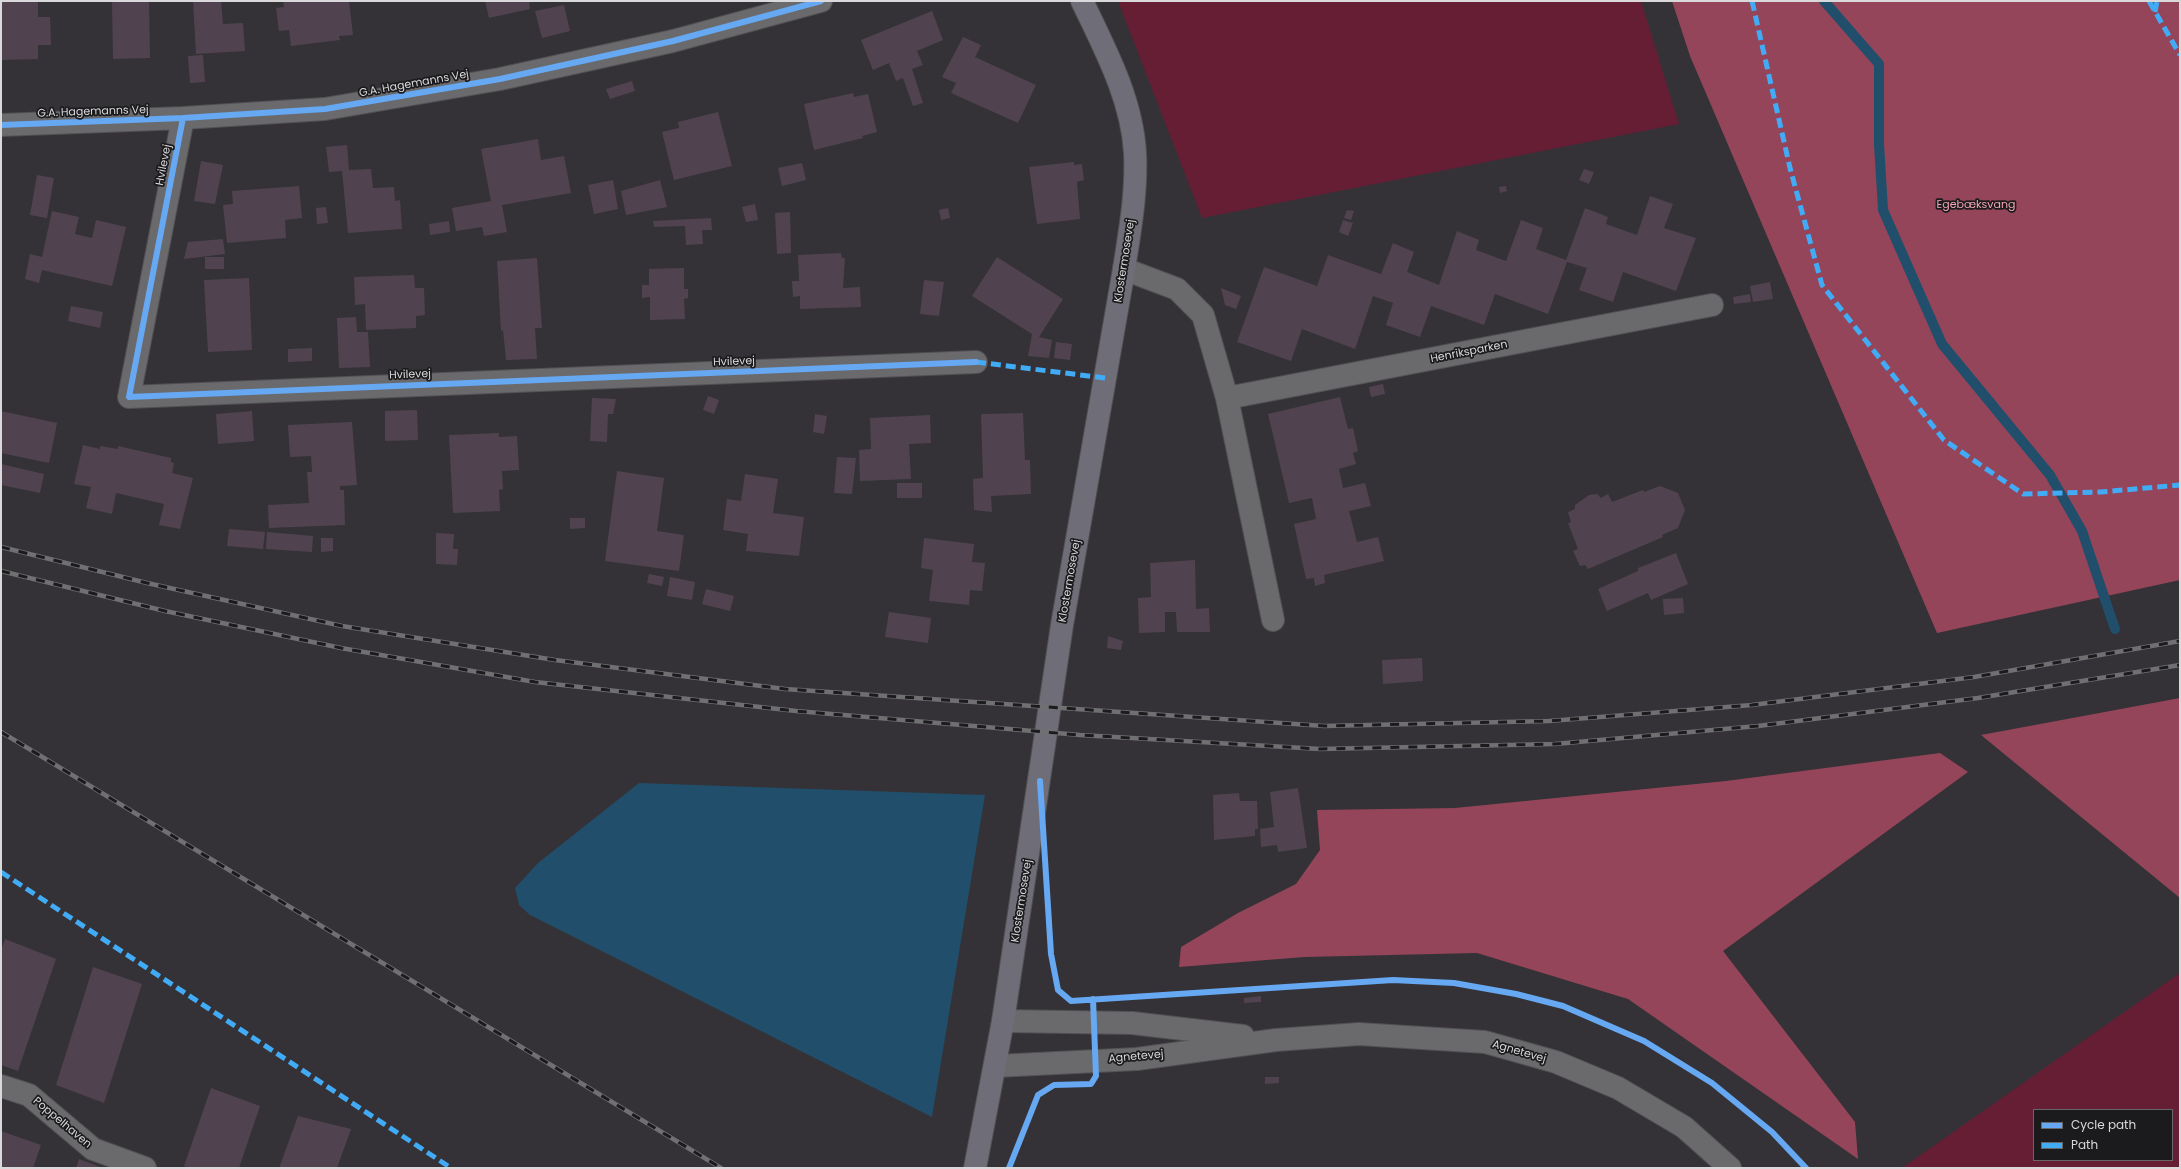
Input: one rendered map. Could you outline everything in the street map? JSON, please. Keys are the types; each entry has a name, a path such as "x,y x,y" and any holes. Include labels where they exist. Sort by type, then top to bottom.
{"main road":[{"name":"Klostermosevej","path":"975,1168 996,1066 1062,625 1124,269 1135,179 1135,153 1132,127 1125,100 1112,66 1082,1"}],"street":[{"name":"G.A. Hagemanns Vej","path":"1,125 183,118 325,109 500,79 673,41 821,1"},
{"name":"Hvilevej","path":"183,118 129,397 976,362"},
{"path":"1124,269 1177,289 1203,314 1227,398 1273,620"},
{"name":"Henriksparken","path":"1227,398 1712,305"},
{"name":"Agnetevej","path":"1003,1021 1132,1023 1276,1040"},
{"name":"Agnetevej","path":"996,1066 1137,1059 1276,1040 1359,1034 1485,1042 1556,1062 1618,1088 1684,1127 1730,1168"},
{"name":"Poppelhaven","path":"1,1086 30,1095 93,1149 145,1168"}],"shaded area":[{"path":"1118,1 1641,1 1679,124 1202,218"},
{"path":"2180,973 2180,1168 1902,1168"}],"green space":[{"name":"Egebæksvang","path":"1672,1 2180,1 2180,580 1937,633 1690,56"},
{"path":"2180,698 2180,898 1981,735"},
{"path":"1940,753 1968,772 1723,951 1855,1122 1858,1159 1628,999 1477,953 1304,957 1179,967 1181,947 1238,913 1296,884 1320,850 1317,810 1455,808 1726,781"}],"water":[{"path":"639,783 985,795 932,1117 530,915 519,905 515,888 538,863"}],"building":[{"path":"1,1 38,1 38,17 50,17 51,45 38,45 38,59 1,60"},
{"path":"112,1 149,1 150,58 113,59"},
{"path":"193,1 221,1 223,24 243,23 245,51 196,54"},
{"path":"283,1 349,1 353,35 339,36 340,40 291,46 289,30 279,31 276,8 284,7"},
{"path":"485,1 529,1 530,9 489,18"},
{"path":"564,5 570,31 542,38 535,11"},
{"path":"932,11 943,40 917,51 923,65 912,69 923,103 913,106 903,78 896,81 889,63 873,70 861,40"},
{"path":"963,37 981,45 975,57 1036,85 1018,123 951,93 956,83 942,77"},
{"path":"203,55 205,82 190,83 188,56"},
{"path":"632,81 635,91 610,99 606,89"},
{"path":"853,93 854,97 868,94 877,132 862,136 863,138 814,150 804,104"},
{"path":"718,112 732,166 674,180 662,132 679,128 678,122"},
{"path":"538,139 541,160 564,156 571,193 502,205 507,232 484,236 482,227 456,231 452,208 491,201 481,149"},
{"path":"347,145 349,170 371,169 373,188 394,187 395,201 400,200 402,229 348,233 342,171 329,172 326,147"},
{"path":"201,161 223,165 215,204 194,201"},
{"path":"1074,162 1074,165 1082,164 1084,180 1077,182 1080,219 1037,224 1029,167"},
{"path":"802,163 806,180 782,186 778,168"},
{"path":"1584,169 1594,172 1589,184 1579,180"},
{"path":"37,175 54,178 47,218 30,215"},
{"path":"613,180 618,209 594,214 588,185"},
{"path":"660,180 667,207 626,215 621,191"},
{"path":"299,186 302,218 285,220 286,238 227,243 223,205 233,204 232,191"},
{"path":"1506,186 1507,191 1500,193 1499,187"},
{"path":"1650,196 1673,204 1664,228 1696,238 1676,291 1623,272 1613,302 1579,290 1587,268 1567,262 1548,314 1495,294 1484,325 1431,306 1420,337 1386,325 1393,303 1373,296 1355,349 1302,329 1291,361 1237,342 1264,267 1317,286 1328,255 1381,274 1393,243 1414,252 1407,272 1439,285 1457,231 1479,240 1476,250 1506,261 1521,220 1543,228 1536,249 1566,260 1585,208 1608,217 1606,224 1637,235"},
{"path":"755,204 758,220 746,222 742,207"},
{"path":"326,207 328,223 317,224 316,208"},
{"path":"948,208 950,218 941,220 939,210"},
{"path":"1347,210 1354,211 1351,220 1344,218"},
{"path":"52,211 79,217 75,234 92,238 96,220 126,227 112,286 42,270 39,283 25,279 30,254 42,257"},
{"path":"790,212 791,253 777,254 775,213"},
{"path":"711,218 712,230 702,230 703,244 686,245 685,226 654,227 653,221"},
{"path":"1343,220 1353,223 1348,236 1339,232"},
{"path":"449,221 450,232 430,235 429,224"},
{"path":"223,239 225,254 184,259 188,242"},
{"path":"841,253 842,258 845,258 843,288 860,287 861,307 800,309 800,296 793,297 792,281 799,281 798,255"},
{"path":"205,257 224,257 224,269 205,269"},
{"path":"997,257 1063,299 1039,337 1052,340 1049,358 1028,356 1032,334 972,296"},
{"path":"537,258 542,328 535,328 537,359 506,360 503,330 501,331 497,261"},
{"path":"684,268 684,289 688,289 688,298 684,299 685,319 650,320 650,297 642,298 642,285 649,285 649,269"},
{"path":"414,275 415,288 424,288 425,315 416,316 416,328 366,330 365,304 355,305 354,277"},
{"path":"249,278 252,350 208,352 204,280"},
{"path":"924,280 944,282 939,316 920,314"},
{"path":"1770,282 1773,299 1753,302 1750,286"},
{"path":"1221,288 1241,296 1236,309 1225,305"},
{"path":"1750,294 1751,302 1734,304 1733,297"},
{"path":"71,306 103,312 100,328 68,321"},
{"path":"356,317 357,332 368,332 370,367 339,368 337,318"},
{"path":"1056,342 1072,344 1070,360 1054,358"},
{"path":"312,348 312,361 288,362 288,349"},
{"path":"1383,384 1385,394 1371,397 1369,387"},
{"path":"708,396 719,400 714,414 703,410"},
{"path":"1340,397 1348,429 1353,428 1358,451 1353,453 1356,464 1339,469 1343,488 1365,483 1371,506 1349,511 1357,542 1378,537 1384,561 1324,575 1325,583 1315,586 1314,578 1306,579 1294,524 1316,519 1312,498 1289,503 1268,414"},
{"path":"592,398 616,399 613,414 608,414 607,442 590,441"},
{"path":"417,410 418,440 385,441 385,411"},
{"path":"1,411 57,423 49,463 1,453"},
{"path":"252,411 254,441 218,444 216,414"},
{"path":"1023,413 1025,460 1030,460 1031,494 991,496 992,512 974,510 973,479 983,478 981,414"},
{"path":"815,414 827,416 824,434 813,432"},
{"path":"930,415 931,443 909,444 911,479 860,481 859,450 871,449 870,418"},
{"path":"352,422 357,485 340,486 340,490 344,490 345,525 269,528 268,505 309,503 307,472 312,472 311,456 290,457 288,425"},
{"path":"499,433 499,437 517,436 519,470 502,471 503,489 499,490 500,511 453,513 449,435"},
{"path":"83,445 100,449 100,446 118,449 118,446 171,458 171,462 174,463 172,473 193,478 180,529 159,525 164,504 116,493 112,514 86,508 91,487 74,484"},
{"path":"837,457 856,458 852,494 834,493"},
{"path":"1,464 44,474 40,493 1,485"},
{"path":"617,471 664,478 657,531 684,535 679,571 605,561"},
{"path":"745,474 778,479 773,513 804,517 799,556 746,551 748,534 723,530 727,499 741,501"},
{"path":"897,483 922,483 922,498 897,498"},
{"path":"1660,486 1678,493 1685,510 1678,528 1662,535 1663,537 1588,569 1585,565 1580,566 1573,551 1578,549 1568,523 1571,522 1568,512 1575,509 1575,505 1589,495 1597,494 1601,498 1608,494 1612,502 1643,490 1644,492"},
{"path":"570,518 585,518 585,528 570,529"},
{"path":"229,529 265,532 263,549 227,546"},
{"path":"267,532 313,536 312,552 266,549"},
{"path":"436,533 454,534 453,549 458,549 457,565 436,564"},
{"path":"321,538 333,538 333,551 321,552"},
{"path":"924,538 974,544 972,562 985,563 982,591 970,590 969,605 929,601 933,570 921,568"},
{"path":"1676,553 1688,584 1651,600 1648,593 1607,611 1598,589 1638,571 1638,568"},
{"path":"1195,560 1196,609 1209,608 1210,632 1177,632 1176,612 1165,612 1165,632 1139,633 1138,598 1151,597 1150,563"},
{"path":"649,574 664,577 662,586 647,583"},
{"path":"670,577 695,582 692,600 667,596"},
{"path":"706,589 734,596 730,611 702,604"},
{"path":"1683,598 1684,613 1664,615 1663,599"},
{"path":"889,612 931,618 928,643 885,637"},
{"path":"1108,636 1123,641 1121,650 1107,648"},
{"path":"1422,658 1423,681 1383,684 1382,660"},
{"path":"1298,788 1307,848 1278,852 1277,845 1261,847 1260,829 1274,827 1270,792"},
{"path":"1239,793 1240,801 1257,801 1258,829 1255,829 1255,836 1214,840 1213,795"},
{"path":"5,939 56,959 18,1071 1,1065 1,950"},
{"path":"93,967 142,984 104,1103 56,1085"},
{"path":"1261,996 1261,1002 1244,1003 1244,998"},
{"path":"1265,1077 1279,1077 1279,1083 1265,1084"},
{"path":"211,1088 260,1106 239,1168 190,1168 184,1166"},
{"path":"298,1116 351,1129 337,1168 279,1168"},
{"path":"1,1131 41,1145 33,1168 1,1168"},
{"path":"79,1159 103,1168 76,1168"}],"waterway":[{"path":"1824,1 1879,64 1879,144 1883,210 1942,344 2050,475 2082,531 2115,629"}],"railway":[{"path":"1,547 147,583 342,626 555,660 785,689 1324,726 1549,721 1752,705 1974,677 2180,641"},
{"path":"1,571 165,611 341,648 535,682 796,711 1080,735 1320,749 1555,744 1758,726 1978,698 2180,665"},
{"path":"1,732 721,1168"}],"marked path":[{"path":"1752,1 1790,168 1822,285 1944,440 2023,494 2101,492 2180,485"},
{"path":"2149,1 2180,55"},
{"path":"2155,12 2157,1"},
{"path":"976,362 1105,378"},
{"path":"1,872 451,1168"}],"cycle path":[{"path":"1,125 183,118 325,109 500,79 673,41 821,1"},
{"path":"183,118 129,397 976,362"},
{"path":"1040,781 1051,954 1058,990 1071,1001 1393,980 1454,983 1516,994 1563,1006 1644,1041 1712,1083 1772,1132 1806,1168"},
{"path":"1009,1168 1038,1095 1054,1085 1091,1084 1096,1076 1093,999"}]}
